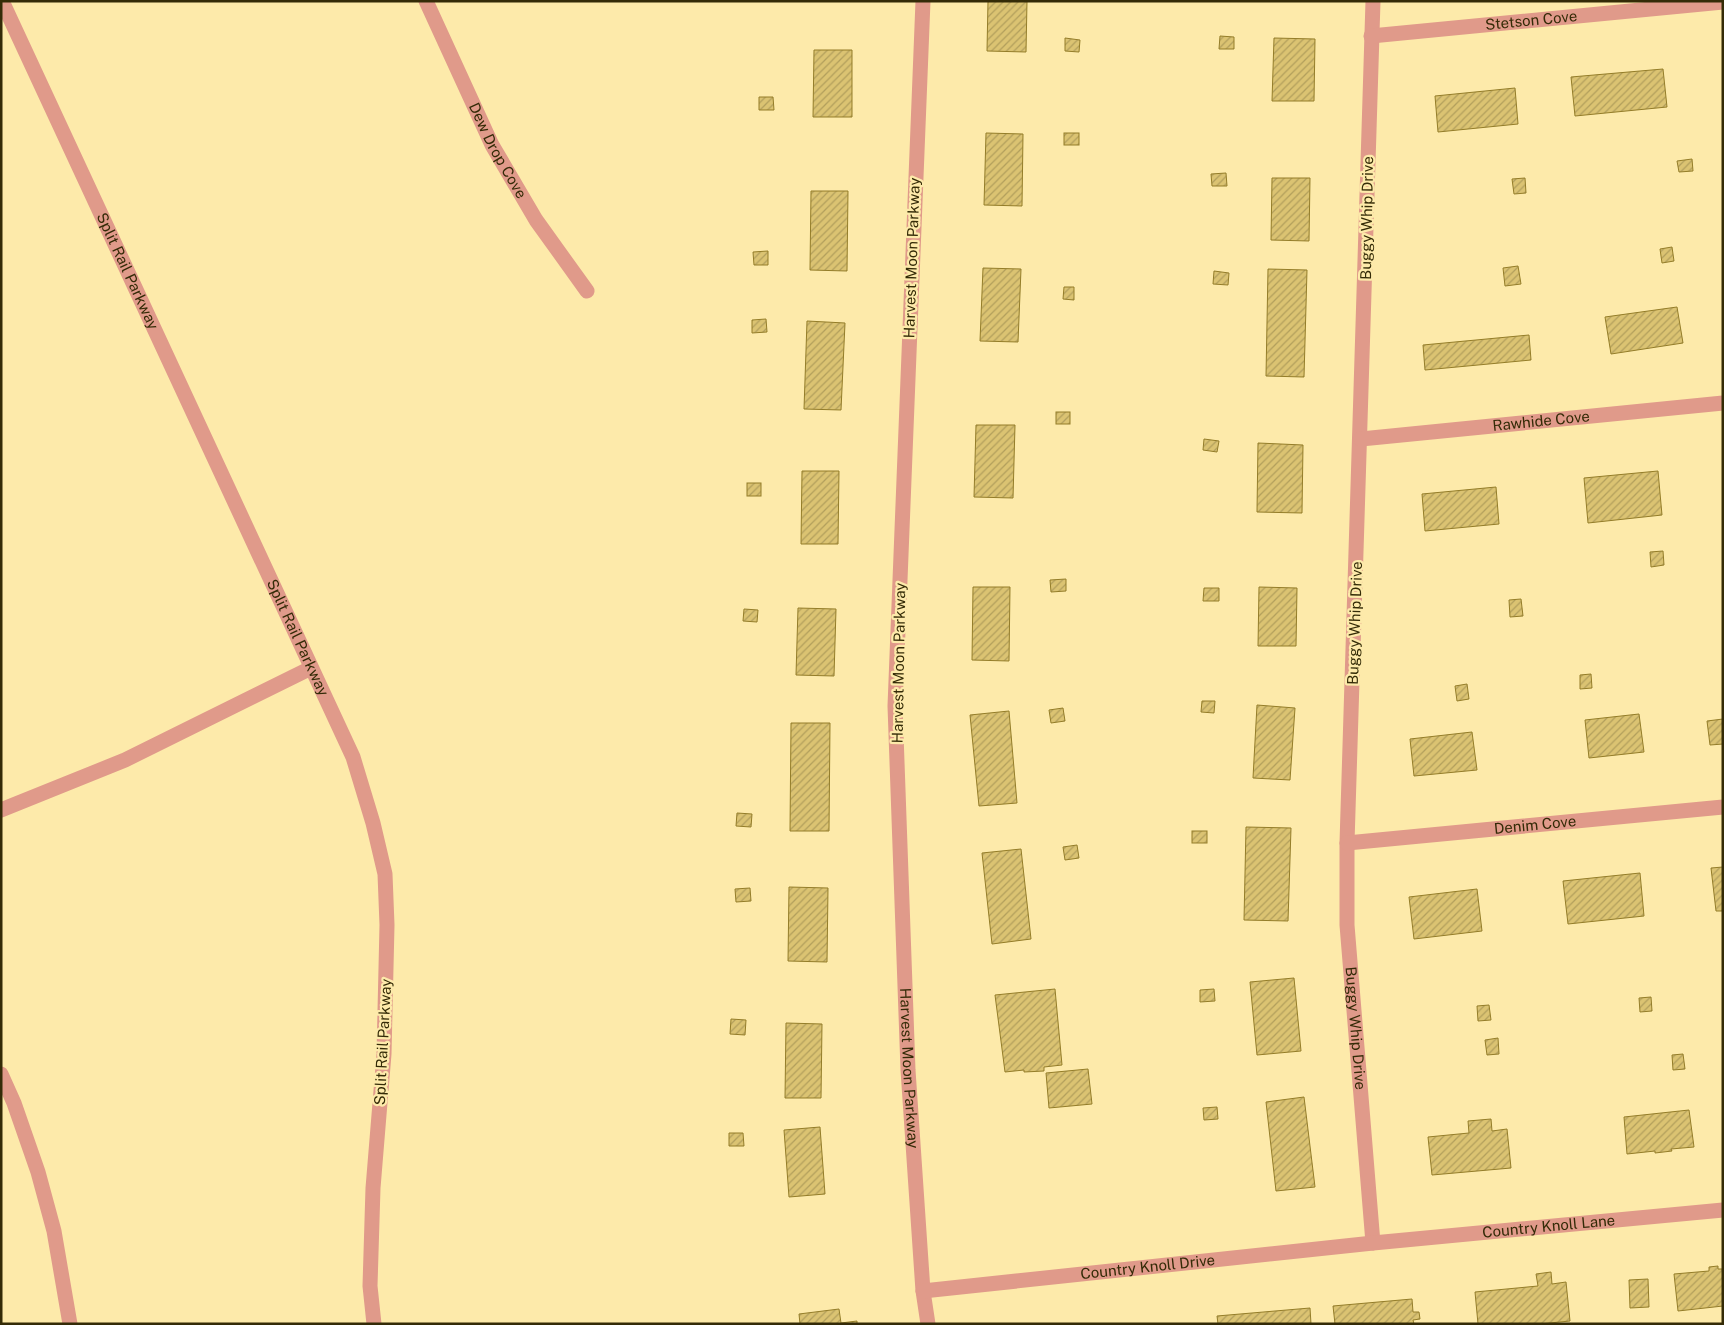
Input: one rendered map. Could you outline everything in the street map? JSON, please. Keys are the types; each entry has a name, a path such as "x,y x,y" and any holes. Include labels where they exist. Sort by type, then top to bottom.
{"street":[{"name":"Split Rail Parkway","path":"2,1 352,757 373,823 385,874 387,925 384,1054 373,1188 370,1286 374,1324"},
{"name":"Dew Drop Cove","path":"426,1 492,145 536,220 587,291"},
{"name":"Harvest Moon Parkway","path":"923,1 896,706 908,1070 928,1324"},
{"name":"Buggy Whip Drive","path":"1373,1 1361,439 1347,843 1347,925 1373,1244"},
{"name":"Stetson Cove","path":"1371,36 1723,2"},
{"name":"Rawhide Cove","path":"1361,439 1723,403"},
{"path":"1,810 125,760 311,668"},
{"name":"Denim Cove","path":"1347,843 1723,807"},
{"path":"1,1074 14,1103 54,1231 70,1324"},
{"name":"Country Knoll Lane","path":"1373,1244 1723,1210"},
{"name":"Country Knoll Drive","path":"924,1292 1373,1244"}],"building":[{"path":"988,1 1027,1 1026,52 987,51"},
{"path":"1220,36 1234,37 1234,49 1219,49"},
{"path":"1065,38 1080,40 1079,52 1065,51"},
{"path":"1274,38 1315,39 1314,101 1272,101"},
{"path":"814,50 852,50 852,117 813,117"},
{"path":"1663,69 1667,107 1575,116 1571,77"},
{"path":"1515,88 1518,124 1438,132 1435,96"},
{"path":"759,97 773,97 774,110 759,110"},
{"path":"986,133 1023,134 1022,206 984,205"},
{"path":"1064,133 1079,133 1079,145 1064,145"},
{"path":"1692,159 1693,171 1679,172 1677,161"},
{"path":"1226,173 1227,186 1212,186 1211,174"},
{"path":"1272,178 1310,178 1309,241 1271,240"},
{"path":"1525,178 1526,193 1514,194 1512,179"},
{"path":"811,191 848,191 847,271 810,270"},
{"path":"1672,247 1674,261 1662,263 1660,249"},
{"path":"768,251 768,265 754,265 753,252"},
{"path":"1518,266 1521,284 1505,286 1503,268"},
{"path":"983,268 1021,269 1018,342 980,341"},
{"path":"1268,269 1307,270 1304,377 1266,376"},
{"path":"1214,271 1229,273 1228,285 1213,284"},
{"path":"1064,287 1074,287 1074,300 1063,299"},
{"path":"1677,307 1683,343 1611,354 1605,317"},
{"path":"766,319 767,332 752,333 752,320"},
{"path":"807,321 845,323 841,410 804,409"},
{"path":"1529,335 1531,360 1425,370 1423,345"},
{"path":"1056,412 1070,412 1070,424 1056,424"},
{"path":"976,425 1015,425 1013,498 974,497"},
{"path":"1204,439 1219,441 1217,452 1203,450"},
{"path":"1258,443 1303,445 1302,513 1257,512"},
{"path":"802,471 839,471 838,544 801,544"},
{"path":"1658,471 1662,515 1588,523 1584,478"},
{"path":"747,483 761,483 761,496 747,496"},
{"path":"1496,487 1499,524 1425,531 1422,494"},
{"path":"1663,551 1664,565 1651,567 1650,552"},
{"path":"1066,579 1066,591 1051,592 1050,580"},
{"path":"973,587 1010,587 1009,661 972,660"},
{"path":"1259,587 1297,588 1296,646 1258,646"},
{"path":"1204,588 1219,588 1219,601 1203,601"},
{"path":"1521,599 1523,616 1510,617 1509,600"},
{"path":"798,608 836,609 834,676 796,675"},
{"path":"744,609 758,610 757,622 743,621"},
{"path":"1591,674 1592,688 1580,689 1580,675"},
{"path":"1467,684 1469,699 1457,701 1455,686"},
{"path":"1202,701 1215,701 1214,713 1201,712"},
{"path":"1257,705 1295,708 1290,780 1253,778"},
{"path":"1063,708 1065,721 1051,723 1049,710"},
{"path":"1009,711 1017,803 979,806 970,715"},
{"path":"1639,714 1644,752 1589,758 1585,720"},
{"path":"1723,719 1723,744 1710,745 1707,721"},
{"path":"791,723 830,723 829,831 790,831"},
{"path":"1472,732 1477,770 1414,776 1410,739"},
{"path":"737,813 752,814 751,827 736,826"},
{"path":"1246,827 1291,828 1288,921 1244,920"},
{"path":"1192,831 1207,831 1207,843 1192,843"},
{"path":"1077,845 1079,858 1065,860 1063,847"},
{"path":"1021,849 1031,939 992,944 982,853"},
{"path":"1723,867 1723,911 1716,911 1711,868"},
{"path":"1640,873 1644,916 1568,924 1563,881"},
{"path":"789,887 828,888 827,962 788,961"},
{"path":"750,888 751,901 736,902 735,889"},
{"path":"1477,889 1482,931 1414,939 1409,897"},
{"path":"1294,978 1301,1051 1257,1055 1250,982"},
{"path":"1055,989 1062,1065 1044,1067 1044,1071 1024,1072 1024,1070 1005,1072 995,995"},
{"path":"1214,989 1215,1001 1200,1002 1200,990"},
{"path":"1651,997 1652,1011 1640,1012 1639,998"},
{"path":"1489,1005 1491,1020 1478,1021 1477,1006"},
{"path":"731,1019 746,1020 745,1035 730,1034"},
{"path":"786,1023 822,1024 821,1098 785,1098"},
{"path":"1498,1038 1499,1054 1487,1055 1485,1040"},
{"path":"1683,1054 1685,1069 1673,1070 1672,1055"},
{"path":"1088,1069 1092,1104 1049,1108 1046,1073"},
{"path":"1304,1097 1315,1187 1276,1191 1266,1102"},
{"path":"1217,1107 1218,1119 1204,1120 1203,1108"},
{"path":"1689,1110 1694,1147 1671,1149 1672,1151 1655,1153 1655,1151 1627,1154 1624,1117"},
{"path":"1491,1119 1492,1131 1507,1129 1511,1168 1432,1175 1428,1137 1469,1133 1468,1121"},
{"path":"820,1127 825,1194 789,1197 784,1130"},
{"path":"729,1133 743,1133 744,1146 729,1146"},
{"path":"1718,1266 1718,1269 1723,1269 1723,1306 1678,1311 1674,1274 1709,1271 1709,1267"},
{"path":"1551,1272 1552,1284 1566,1282 1570,1321 1540,1324 1478,1324 1475,1292 1538,1286 1536,1274"},
{"path":"1648,1279 1649,1307 1630,1308 1629,1280"},
{"path":"1412,1299 1413,1312 1419,1312 1420,1319 1413,1320 1414,1324 1335,1324 1333,1306"},
{"path":"1310,1308 1311,1324 1218,1324 1217,1316"},
{"path":"839,1309 841,1323 857,1321 857,1324 800,1324 799,1314"}]}
